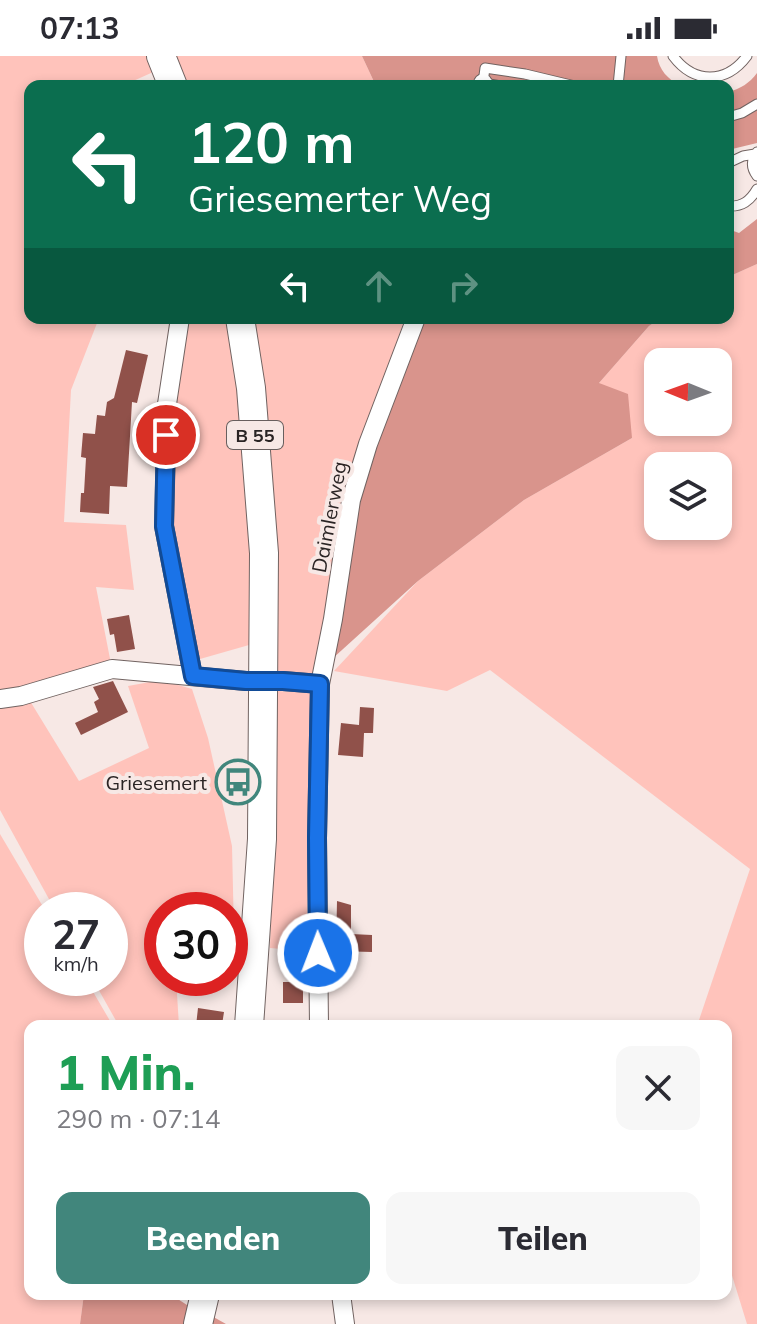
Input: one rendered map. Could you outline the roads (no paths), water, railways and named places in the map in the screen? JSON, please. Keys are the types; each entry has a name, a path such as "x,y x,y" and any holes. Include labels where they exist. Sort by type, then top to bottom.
{"main road":[{"path":"161,56 171,80"},
{"name":"B 55","path":"241,324 251,388 264,553 262,839 249,1020"},
{"path":"198,1324 204,1300"}],"street":[{"path":"179,324 167,404 164,526 193,676"},
{"name":"Daimlerweg","path":"319,1020 317,838 320,684 351,500 368,444 414,324"},
{"path":"0,699 21,696 112,669 320,684"},
{"path":"342,1300 345,1324"}],"lane":[{"path":"619,80 621,56"},
{"path":"673,56 686,70 705,77 724,75 747,56"},
{"path":"493,80 525,74 550,80"},
{"path":"734,115 757,104"},
{"path":"734,160 756,153"},
{"path":"756,153 752,165 757,176"},
{"path":"734,207 749,201 757,189"}],"place":[{"name":"Griesemert","path":"238,782"}]}
